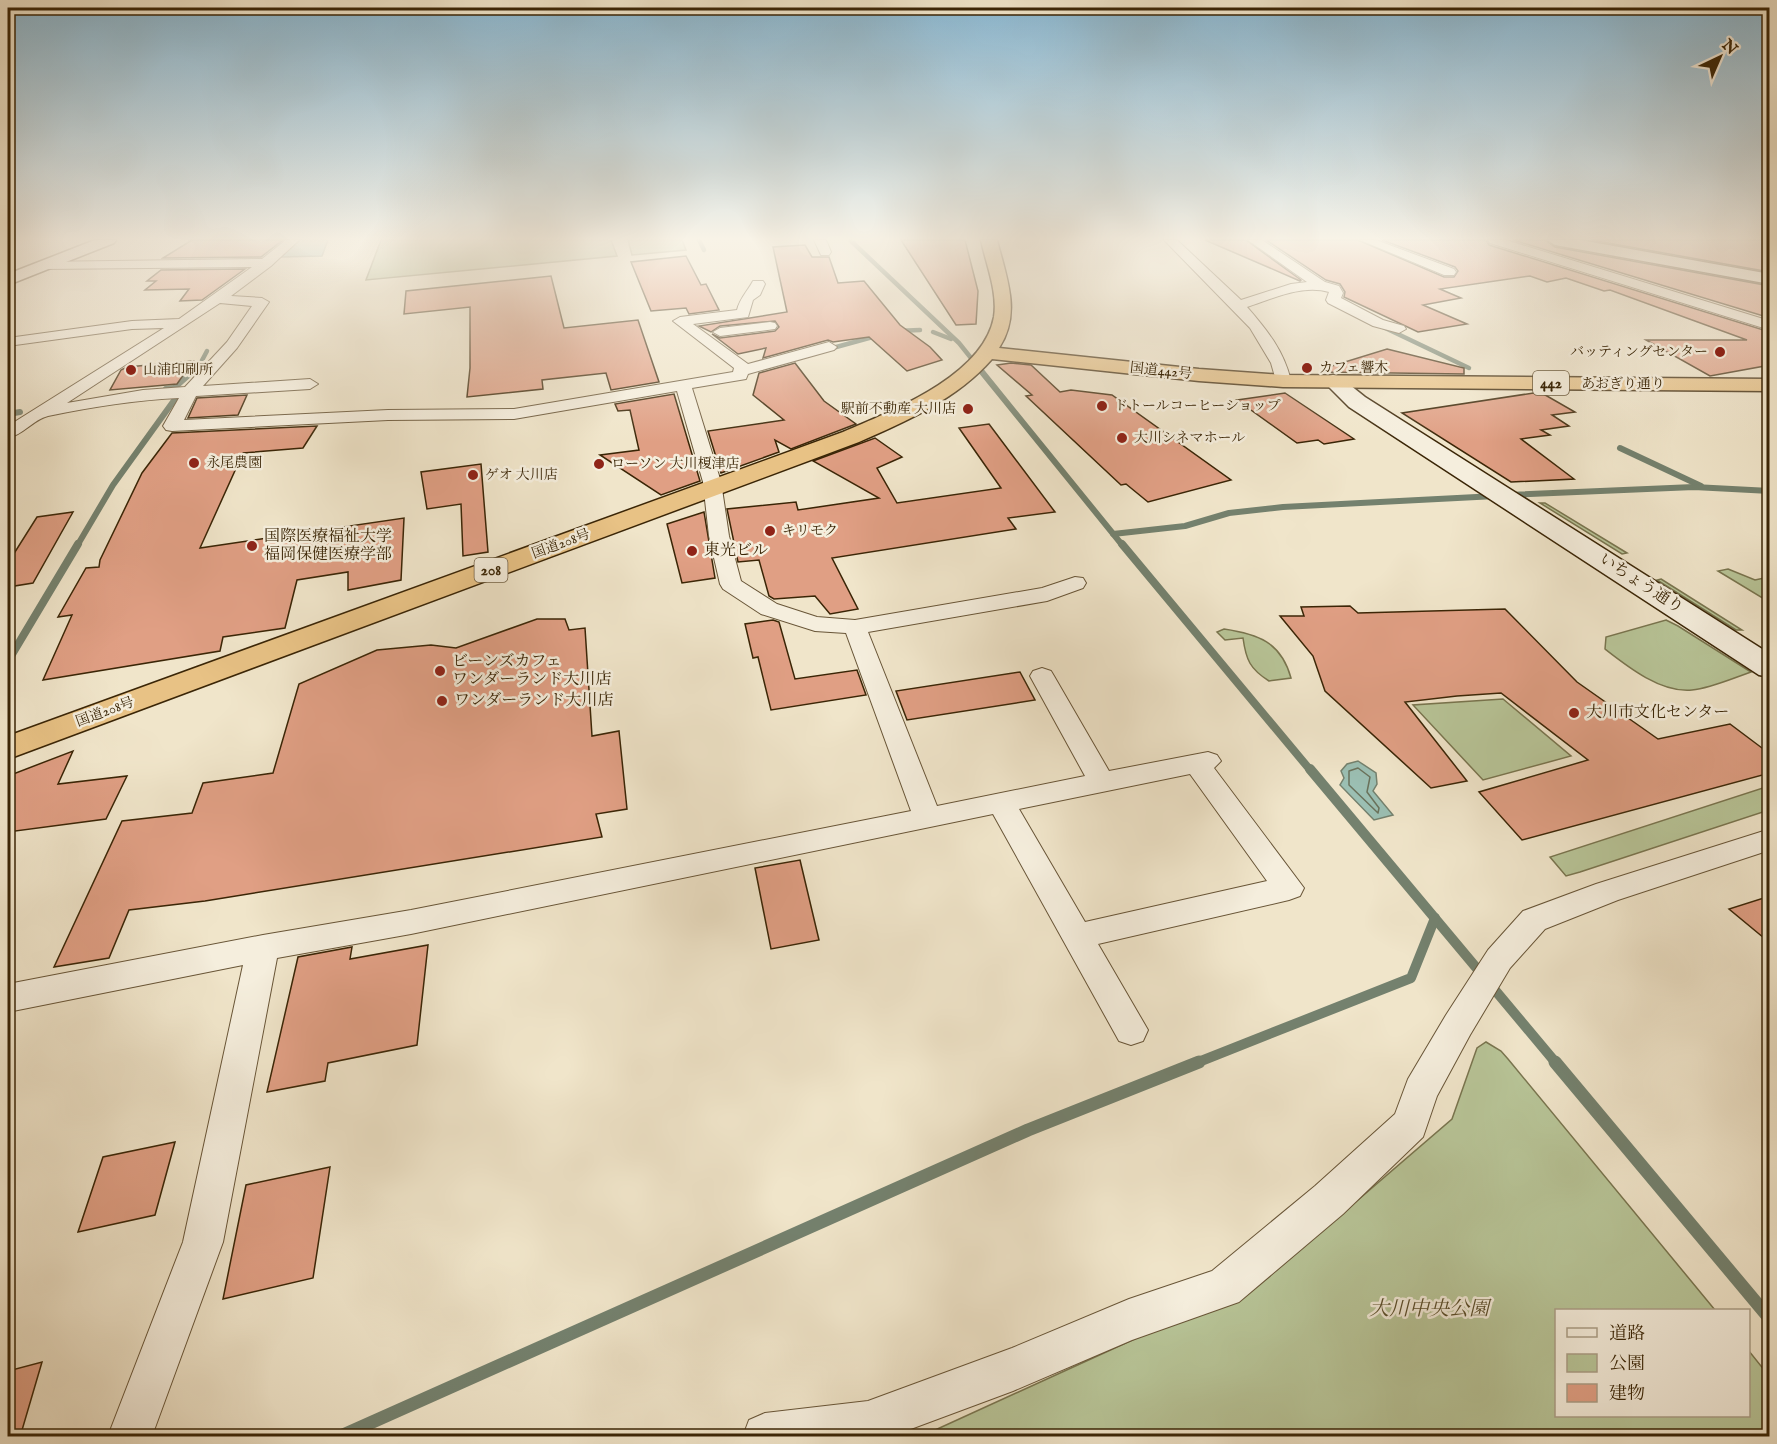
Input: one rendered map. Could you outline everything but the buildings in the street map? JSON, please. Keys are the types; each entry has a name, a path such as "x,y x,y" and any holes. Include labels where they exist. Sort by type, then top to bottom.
{"highway":[{"name":"国道208号","path":"8,748 713,489 886,423 929,401 980,361 999,334 1003,317 1001,307"},
{"name":"国道442号","path":"980,361 1283,381 1333,381"},
{"name":"あおぎり通り","path":"1333,381 1770,385"}],"street":[{"path":"8,433 204,307"},
{"path":"258,307 232,345 191,391 172,426 388,415 514,414 740,376 742,367 680,321 743,314 745,307"},
{"path":"1239,307 1253,321 1271,348 1283,373 1283,381"},
{"path":"1345,307 1398,329"},
{"path":"1710,307 1770,326"},
{"path":"8,342 132,325 183,322"},
{"path":"699,335 770,326"},
{"path":"741,371 829,347"},
{"name":"いちょう通り","path":"1333,381 1358,402 1770,668"},
{"path":"8,417 143,395 310,384"},
{"path":"682,385 713,489 719,537 731,584 770,609 815,624 855,627 1047,594 1075,583"},
{"path":"855,627 928,818"},
{"path":"1042,676 1102,782"},
{"path":"8,998 263,948 411,922 1202,762 1289,888 1077,936"},
{"path":"1001,803 1131,1030"},
{"path":"765,1437 868,1423 1013,1369 1130,1320 1224,1287 1329,1200 1410,1125 1421,1091 1458,1025 1499,959 1533,920 1607,892 1770,839"},
{"path":"130,1437 203,1242 263,948"}],"green space":[{"path":"1540,503 1545,503 1627,553 1622,554"},
{"path":"1728,569 1755,580 1769,577 1769,602 1718,571"},
{"path":"1661,579 1742,630 1736,630 1657,580"},
{"path":"1666,620 1751,672 1707,687 1680,690 1646,677 1605,649 1606,637"},
{"path":"1224,629 1258,637 1266,642 1281,656 1291,678 1269,681 1263,677 1250,663 1243,638 1225,640 1217,632"},
{"path":"1503,699 1571,756 1483,780 1413,705"},
{"path":"1769,786 1769,810 1580,872 1566,876 1550,857"},
{"name":"大川中央公園","path":"1486,1042 1501,1051 1714,1309 1555,1309 1555,1417 1750,1417 1750,1352 1769,1376 1769,1436 922,1436 1266,1279 1452,1119 1477,1048"}],"water":[{"path":"1358,761 1376,773 1377,784 1373,791 1393,815 1374,820 1340,785 1344,778 1341,771 1347,764"}],"waterway":[{"path":"921,307 959,343 983,373"},
{"path":"1381,326 1469,368"},
{"path":"895,331 920,330"},
{"path":"933,332 951,339"},
{"path":"829,349 880,335"},
{"path":"190,373 199,366 207,351"},
{"path":"166,389 174,388 192,372"},
{"path":"982,372 1113,534"},
{"path":"77,546 113,485 175,399 174,395"},
{"path":"8,414 20,412"},
{"path":"1620,448 1701,486"},
{"path":"1509,495 1694,487 1770,491"},
{"path":"1113,534 1185,526 1229,513 1283,507 1496,496"},
{"path":"1113,534 1123,546"},
{"path":"8,661 78,544"},
{"path":"1122,544 1311,771"},
{"path":"1310,769 1435,918"},
{"path":"1196,1063 1411,978 1435,918"},
{"path":"1435,918 1556,1063"},
{"path":"341,1436 1028,1130 1199,1062"},
{"path":"1555,1062 1770,1319"}],"place":[{"name":"バッティングセンター","path":"1720,352"},
{"name":"カフェ響木","path":"1307,368"},
{"name":"山浦印刷所","path":"131,370"},
{"name":"ドトールコーヒーショップ","path":"1102,406"},
{"name":"駅前不動産 大川店","path":"968,409"},
{"name":"大川シネマホール","path":"1122,438"},
{"name":"永尾農園","path":"194,463"},
{"name":"ローソン 大川榎津店","path":"599,464"},
{"name":"ゲオ 大川店","path":"473,475"},
{"name":"キリモク","path":"770,531"},
{"name":"国際医療福祉大学 福岡保健医療学部","path":"252,546"},
{"name":"東光ビル","path":"692,551"},
{"name":"ビーンズカフェ ワンダーランド大川店","path":"440,671"},
{"name":"ワンダーランド大川店","path":"442,701"},
{"name":"大川市文化センター","path":"1574,713"}]}
